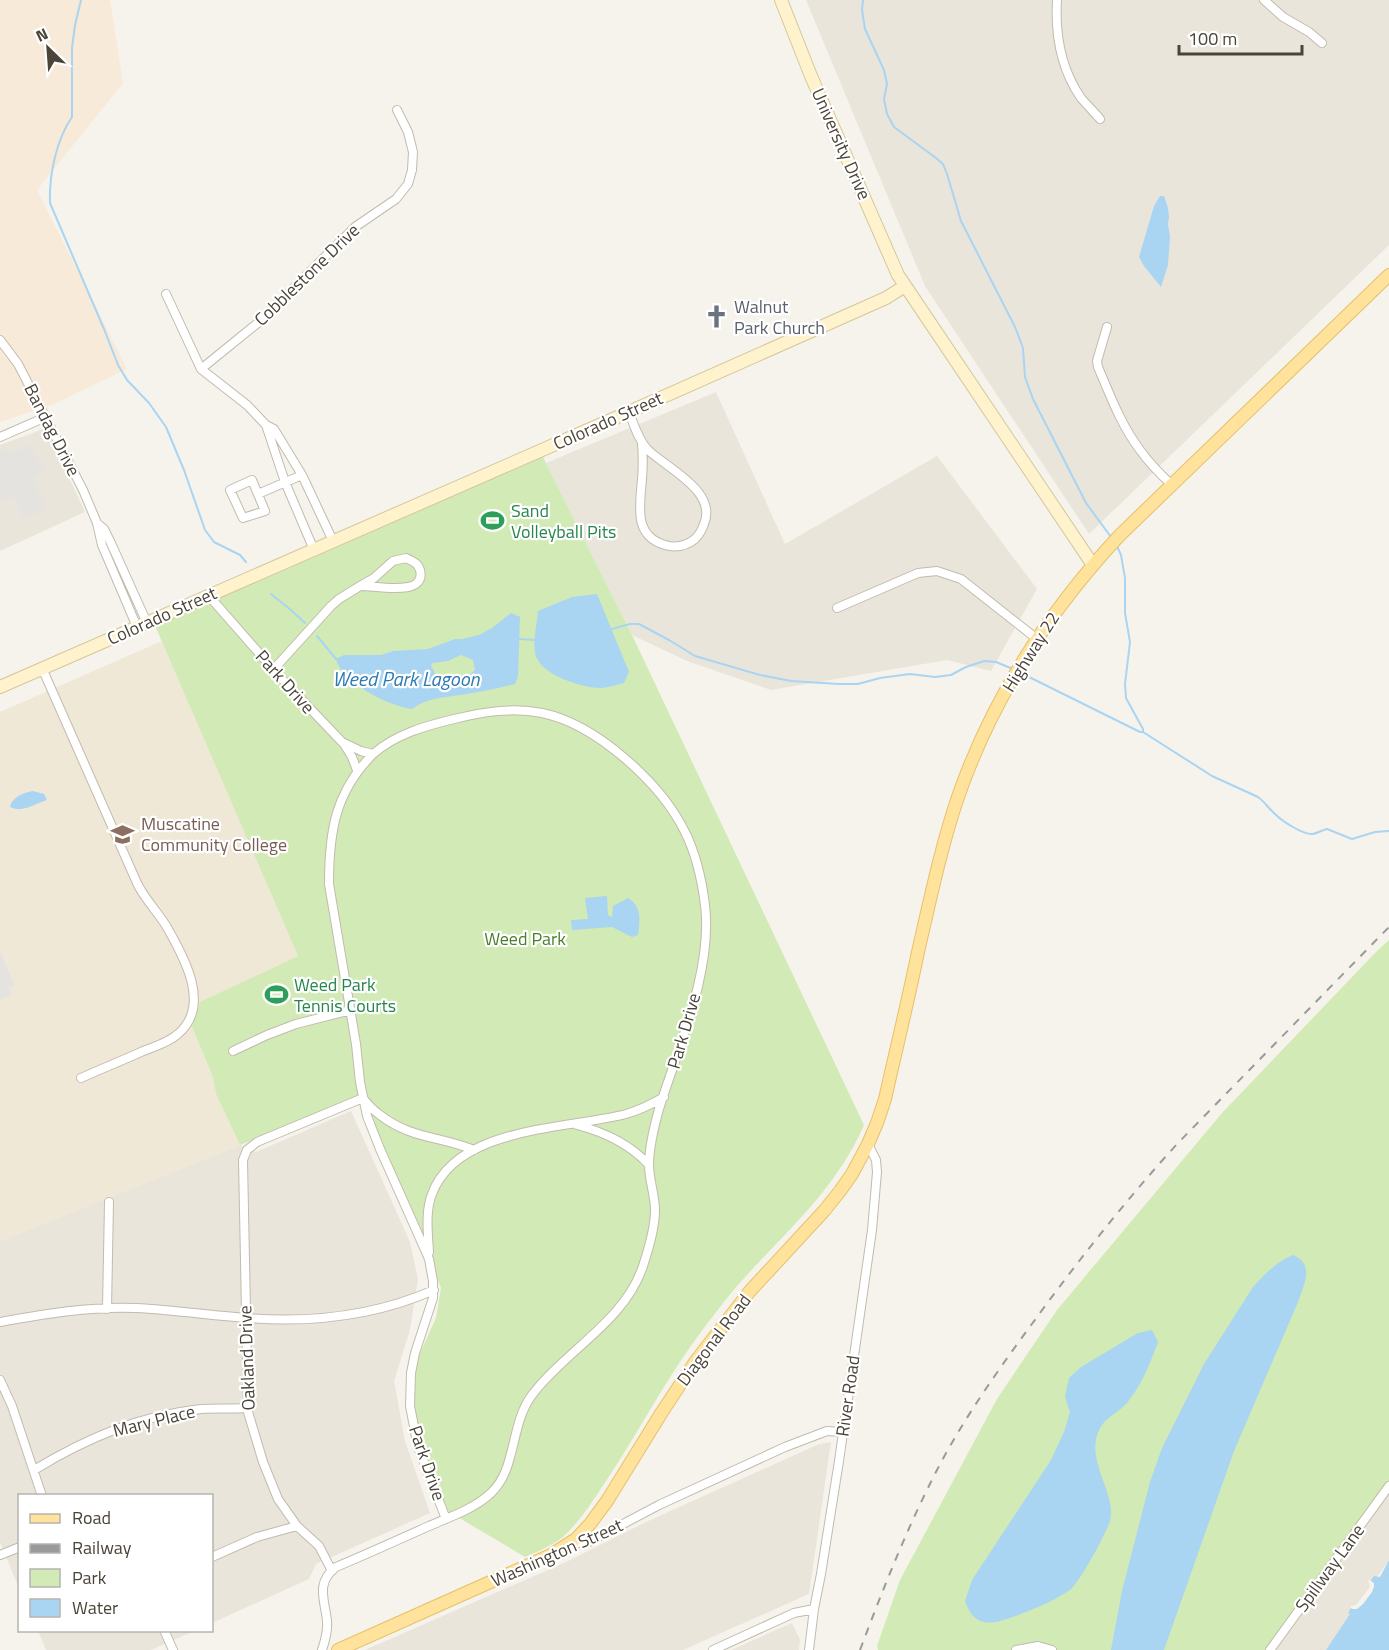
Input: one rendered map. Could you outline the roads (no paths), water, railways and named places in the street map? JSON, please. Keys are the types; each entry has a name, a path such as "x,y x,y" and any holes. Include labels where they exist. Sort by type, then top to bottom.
{"main road":[{"name":"Highway 22","path":"868,1144 885,1099 939,862 958,796 1006,690 1059,606 1120,535 1389,275"},
{"name":"Diagonal Road","path":"569,1544 590,1524 600,1510 695,1362 750,1291 840,1191 868,1144"},
{"name":"Washington Street","path":"338,1650 551,1555 569,1544"}],"street":[{"name":"University Drive","path":"781,0 811,76 898,275 905,286"},
{"path":"1057,0 1058,36 1065,66 1080,97 1100,118"},
{"path":"1264,0 1283,17 1309,32 1322,43"},
{"name":"Cobblestone Drive","path":"201,369 259,322 355,227 396,199 408,184 413,152 408,132 397,110"},
{"name":"Colorado Street","path":"0,687 629,412 886,298 905,286"},
{"path":"905,286 1093,565"},
{"path":"166,294 201,369 247,405 266,425 274,429 302,475 333,542"},
{"path":"1107,327 1097,361 1098,367 1117,410 1138,448 1172,485"},
{"name":"Bandag Drive","path":"0,340 18,364 97,523 104,529 111,541 142,625"},
{"path":"629,412 642,443 643,465 639,511 643,528 647,535 659,544 678,547 688,544 699,535 706,521 704,501 694,486 662,462 642,443"},
{"path":"0,437 46,417"},
{"path":"266,425 285,482 314,550"},
{"path":"258,494 302,475"},
{"path":"252,480 258,494 265,511 243,518 230,490 252,480"},
{"path":"273,670 331,606 346,594 360,586 374,578 388,564 406,558 416,563 420,571 419,580 411,586 388,588 360,586"},
{"path":"837,609 918,573 938,571 961,579 1037,639"},
{"name":"Park Drive","path":"209,596 273,670 342,742 372,754"},
{"path":"42,668 137,883 167,927 192,983 194,994 193,1011 176,1036 81,1078"},
{"name":"Park Drive","path":"332,1571 336,1567 446,1519 477,1504 493,1492 500,1484 520,1417 532,1396 543,1382 606,1322 631,1292 643,1266 654,1223 654,1196 649,1165 654,1132 683,1039 699,978 706,938 706,919 700,878 686,833 663,799 641,773 596,736 562,718 531,711 494,711 438,723 395,738 372,754 348,784 336,815 329,860 332,906 367,1116 429,1259 434,1290 411,1372 410,1406 418,1448 446,1519"},
{"path":"342,742 357,770"},
{"path":"233,1051 296,1024 351,1010"},
{"path":"429,1259 428,1225 432,1195 436,1185 451,1165 487,1144 544,1127 628,1113 664,1097"},
{"path":"363,1098 370,1107 390,1123 419,1136 458,1143 474,1150"},
{"name":"Oakland Drive","path":"332,1571 319,1546 297,1526 278,1499 260,1452 247,1408 243,1160 247,1150 270,1136 363,1098"},
{"path":"374,1136 378,1130 390,1123"},
{"path":"571,1124 589,1128 624,1143 635,1150 649,1165"},
{"name":"River Road","path":"809,1650 843,1432 876,1191 876,1160 868,1144"},
{"path":"107,1309 109,1202"},
{"path":"0,1322 43,1315 136,1308 246,1318 312,1318 349,1315 399,1304 434,1290"},
{"path":"0,1380 12,1406 41,1494"},
{"name":"Mary Place","path":"34,1470 82,1443 128,1424 195,1410 247,1408"},
{"name":"Washington Street","path":"569,1544 589,1542 659,1504 785,1447 827,1431 843,1432"},
{"name":"Spillway Lane","path":"1270,1650 1389,1486"},
{"path":"213,1557 257,1537 297,1526"},
{"path":"0,1555 18,1547"},
{"path":"322,1650 327,1630 322,1593 323,1586 332,1571"},
{"path":"713,1650 794,1613 814,1609"},
{"path":"165,1632 173,1650"},
{"path":"1016,1650 1038,1646 1052,1650"}],"water":[{"path":"1160,196 1164,196 1168,208 1170,237 1168,265 1161,287 1139,257 1154,206"},
{"path":"597,594 629,672 624,683 602,688 584,686 562,679 544,668 535,653 538,611 572,597"},
{"name":"Weed Park Lagoon","path":"511,613 520,617 518,676 515,684 431,700 412,709 379,698 357,685 347,677 336,659 344,655 381,655 393,651 428,649 455,639 479,635","holes":["461,655 473,660 475,670 467,677 448,679 436,676 431,665"]},
{"path":"33,791 44,794 47,800 21,809 10,806 19,796"},
{"path":"607,896 608,915 612,917 613,906 628,898 633,901 638,910 638,935 632,937 612,927 572,930 571,920 588,919 585,898"},
{"path":"1293,1255 1300,1259 1306,1269 1303,1288 1234,1451 1164,1650 1111,1650 1122,1591 1150,1482 1162,1448 1204,1364 1253,1287 1276,1265"},
{"path":"1152,1330 1158,1342 1149,1366 1127,1403 1103,1424 1096,1438 1096,1458 1109,1498 1111,1516 1086,1567 1071,1589 1047,1603 1000,1621 987,1623 978,1620 970,1612 965,1601 972,1580 1051,1460 1070,1412 1065,1397 1069,1378 1081,1367 1138,1333"},
{"path":"1389,1560 1389,1650 1326,1650 1350,1614 1348,1613 1351,1608 1355,1609 1373,1589 1371,1580 1374,1576 1380,1577"}],"waterway":[{"path":"81,0 72,48 72,117 66,126 55,158 50,203 118,365 127,380 149,403 166,427 205,530 214,542 240,555 246,562"},
{"path":"863,0 865,29 884,70 887,84 884,99 887,114 894,127 943,164 961,221 1015,327 1023,348 1025,377 1033,399 1086,503 1111,537"},
{"path":"1116,544 1121,555 1125,578 1125,613 1130,642 1125,684 1126,698 1143,732"},
{"path":"271,594 305,623"},
{"path":"612,629 639,624 695,656 760,675 791,681 858,684 910,674 935,677 951,675 984,661 996,662 1013,669"},
{"path":"317,636 336,659"},
{"path":"519,639 536,640"},
{"path":"1021,673 1143,732 1212,776 1258,797 1282,820 1304,832 1313,834 1327,829 1352,839 1375,832 1389,831"}],"railway":[{"path":"860,1650 896,1559 948,1450 997,1373 1070,1272 1177,1144 1389,927"}],"place":[{"name":"Walnut Park Church","path":"716,317"},
{"name":"Sand Volleyball Pits","path":"493,521"},
{"name":"Muscatine Community College","path":"123,834"},
{"name":"Weed Park Tennis Courts","path":"276,995"}],"park label":[{"name":"Weed Park","path":"525,939"}]}
